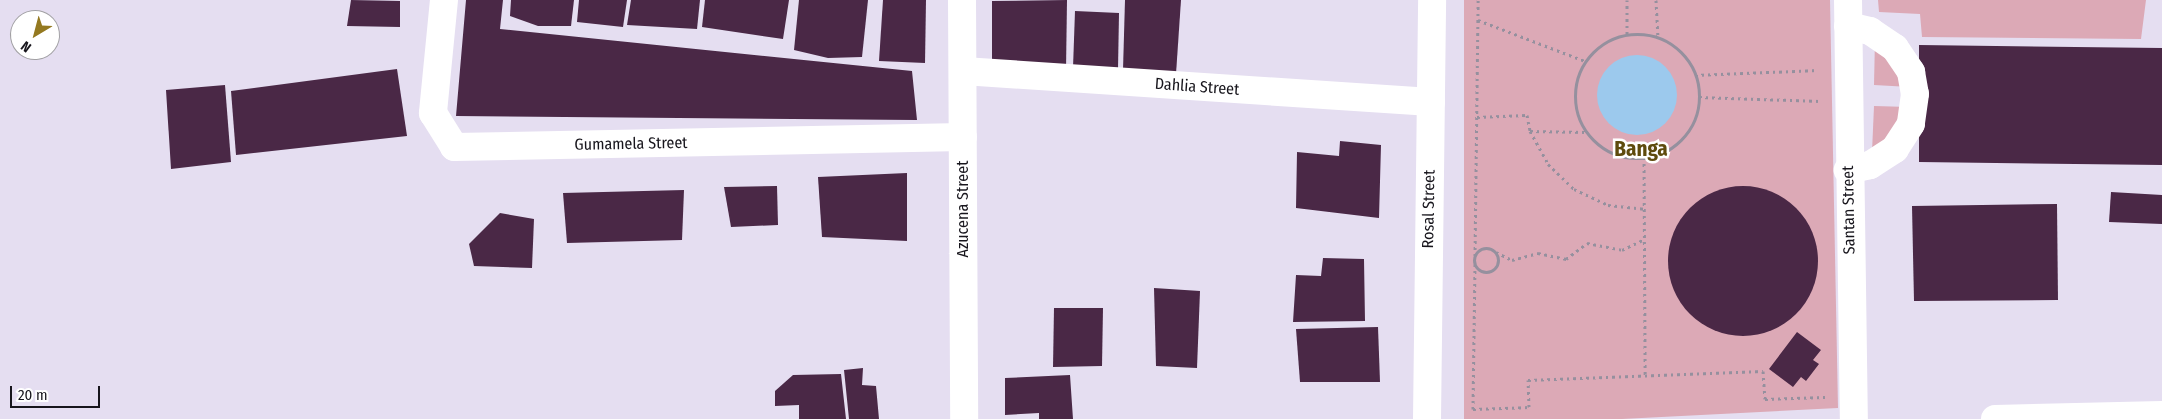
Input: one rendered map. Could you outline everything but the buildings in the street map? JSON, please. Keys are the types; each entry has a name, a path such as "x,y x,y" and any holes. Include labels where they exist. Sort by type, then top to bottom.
{"street":[{"name":"Gumamela Street","path":"444,0 433,112 454,147 963,137"},
{"name":"Azucena Street","path":"962,0 964,419"},
{"name":"Rosal Street","path":"1427,419 1432,0"},
{"name":"Santan Street","path":"1848,13 1848,170 1854,419"},
{"path":"1848,13 1895,48 1911,72 1916,94 1911,124 1895,149 1870,165 1848,170"},
{"name":"Dahlia Street","path":"963,71 1431,102"},
{"path":"1995,419 2162,415"}],"path":[{"path":"1478,0 1473,408 1529,407 1528,380 1762,371 1764,399 1826,397"},
{"path":"1627,0 1627,34"},
{"path":"1656,0 1658,37"},
{"path":"1478,20 1585,61"},
{"path":"1627,34 1658,37 1674,46 1695,75 1699,97 1693,123 1684,136 1659,154 1644,157 1612,153 1586,132 1575,96 1585,61 1610,39 1627,34"},
{"path":"1695,75 1818,70"},
{"path":"1699,97 1822,101"},
{"path":"1477,117 1527,116 1530,131 1548,164 1574,189 1608,205 1644,209"},
{"path":"1530,131 1586,132"},
{"path":"1644,157 1645,375"},
{"path":"1475,256 1484,248 1512,260 1538,253 1566,259 1587,243 1622,250 1645,239"},
{"path":"1475,264 1481,270 1493,270 1499,260 1496,252"}],"shaded area":[{"path":"1464,0 1830,0 1838,408 1622,419 1464,419"},
{"path":"1878,0 2146,0 2141,39 1922,37 1920,14 1879,12"},
{"path":"1875,39 1910,87 1874,85"},
{"path":"1874,106 1909,107 1902,126 1872,152"}],"water":[{"path":"1629,55 1645,55 1666,66 1677,87 1677,103 1666,124 1645,135 1629,135 1615,129 1603,117 1597,103 1597,87 1603,73 1615,61"}],"district":[{"name":"Banga","path":"1641,149"}]}
